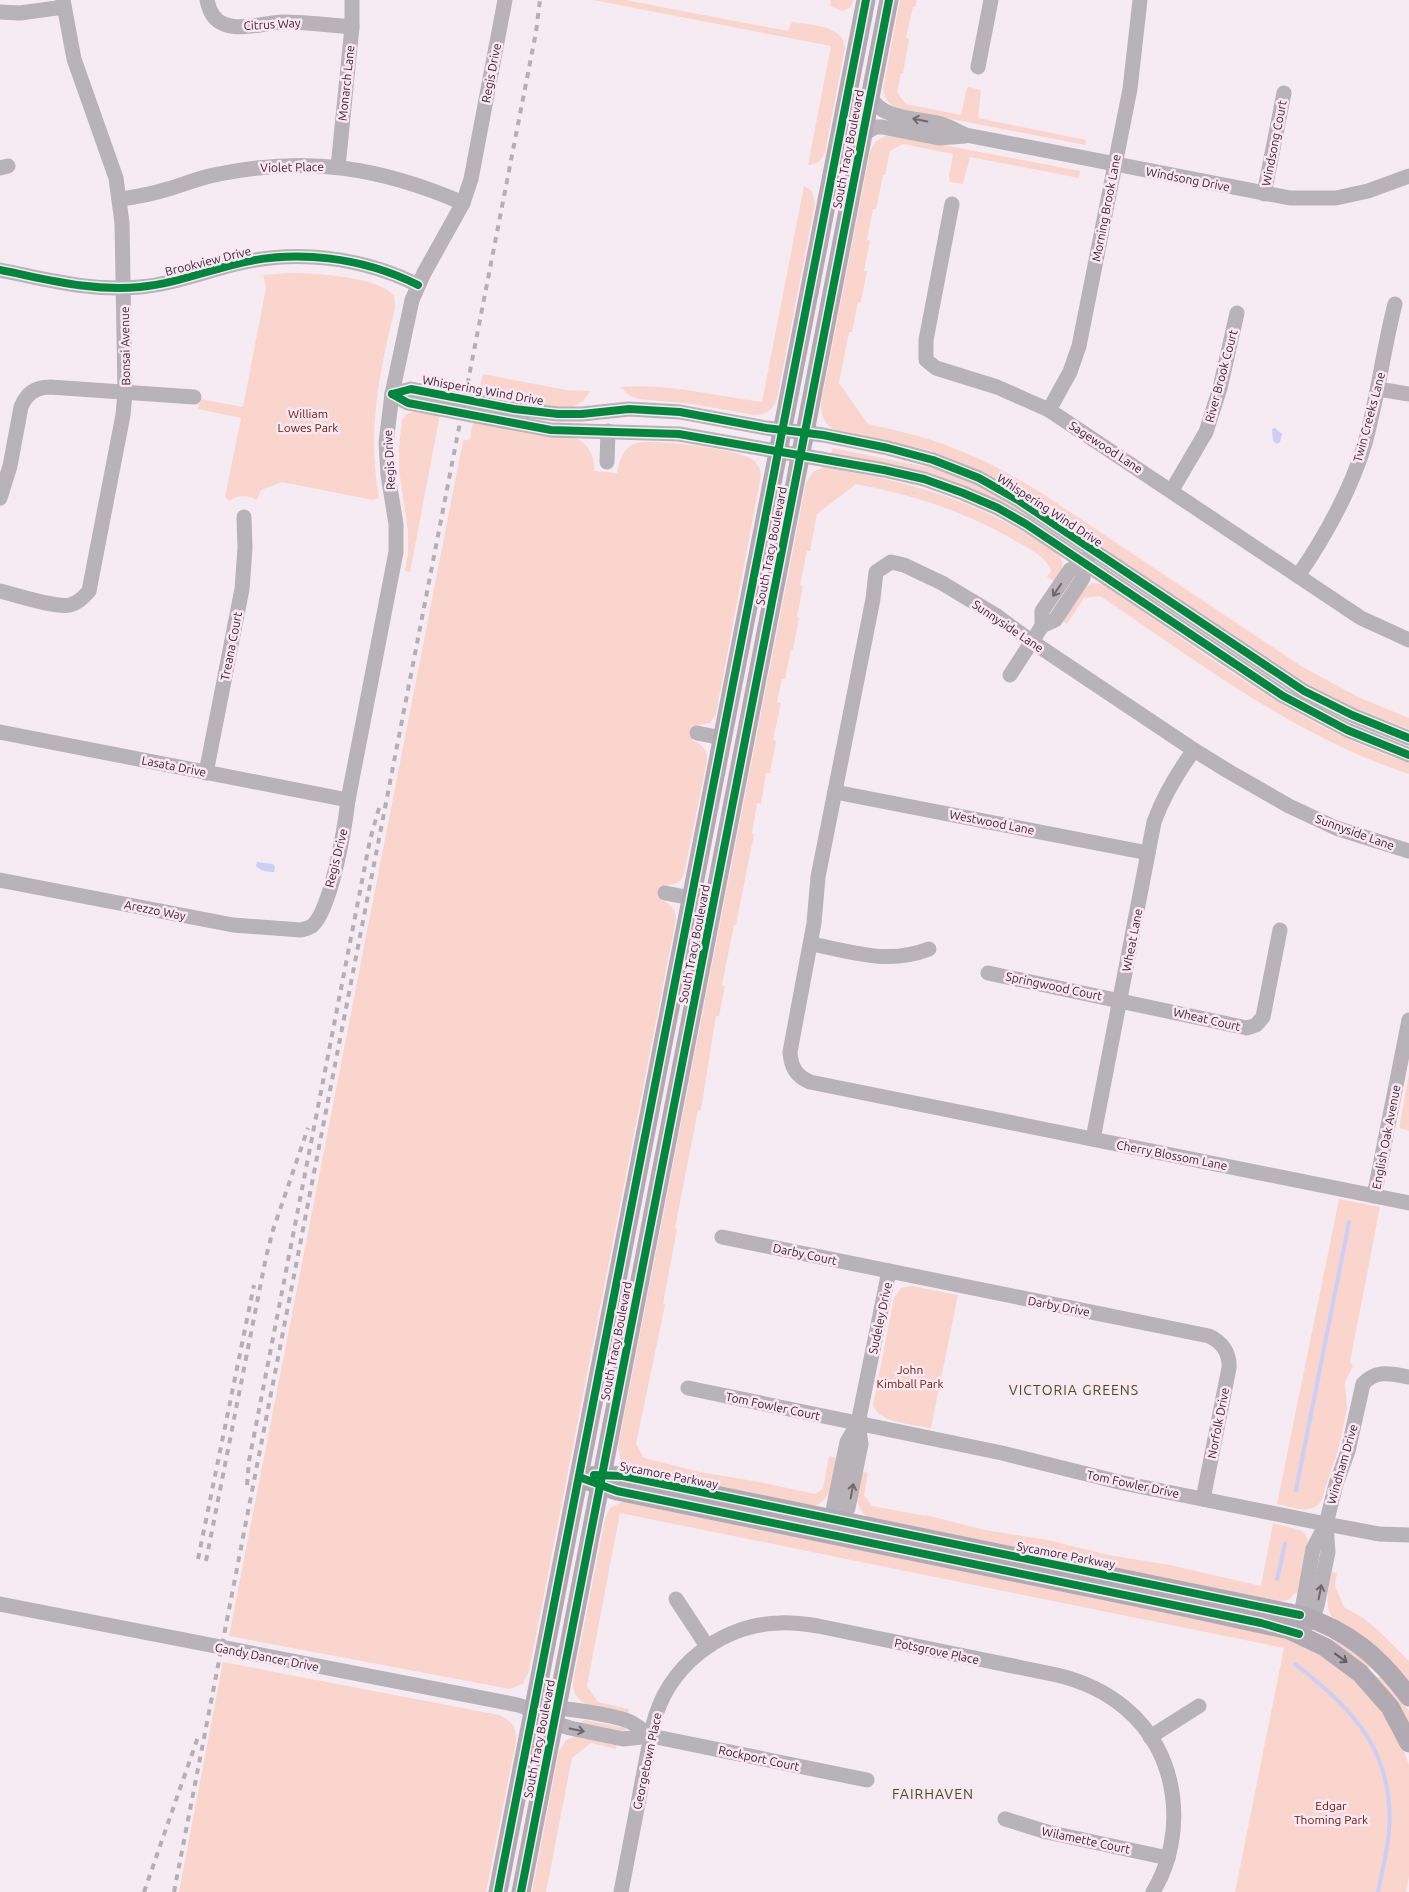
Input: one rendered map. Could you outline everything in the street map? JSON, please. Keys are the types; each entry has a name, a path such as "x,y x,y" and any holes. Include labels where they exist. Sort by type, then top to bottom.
{"main road":[{"name":"South Tracy Boulevard","path":"498,1892 866,0"},
{"name":"South Tracy Boulevard","path":"521,1892 889,0"},
{"name":"Sycamore Parkway","path":"579,1477 601,1480 617,1491 837,1525 1306,1617 1328,1625 1363,1647 1378,1660 1409,1697"},
{"name":"Sycamore Parkway","path":"837,1525 1272,1625 1299,1634 1325,1647 1360,1673 1390,1707 1409,1743"}],"street":[{"name":"Citrus Way","path":"207,0 210,11 216,19 222,24 230,26 280,22 352,27"},
{"name":"Monarch Lane","path":"338,167 352,27 352,0"},
{"name":"Regis Drive","path":"311,927 320,915 338,861 396,552 396,524 388,476 386,443 392,394 409,314 418,285 463,203 471,179 505,0"},
{"path":"978,67 991,0"},
{"name":"Morning Brook Lane","path":"1049,410 1070,372 1080,346 1132,75 1140,0"},
{"path":"0,12 20,13 63,4"},
{"name":"Bonsai Avenue","path":"0,591 58,605 68,605 76,603 89,591 123,415 125,393 124,288 120,199 110,160 74,59 63,4"},
{"name":"Windsong Court","path":"1264,194 1284,93"},
{"name":"Windsong Drive","path":"870,96 873,104 885,113 942,124 966,136"},
{"name":"Windsong Drive","path":"862,135 876,127 882,127 939,138 966,136 1290,198 1336,198 1368,191 1409,176"},
{"name":"Violet Place","path":"120,199 153,193 217,174 290,165 338,167 397,179 463,203"},
{"name":"Sagewood Lane","path":"952,204 926,340 926,360 936,368 997,387 1049,410 1172,490 1361,618 1409,640"},
{"name":"Brookview Drive","path":"0,270 94,288 124,288 178,281 238,264 293,257 321,258 366,266 393,274 418,285"},
{"name":"Twin Creeks Lane","path":"1298,576 1344,498 1364,444 1378,389 1395,304"},
{"name":"River Brook Court","path":"1172,490 1206,432 1220,388 1237,313"},
{"path":"0,498 10,466 21,407 24,399 38,388 50,387 194,397"},
{"name":"Whispering Wind Drive","path":"392,394 411,388 521,410 558,414 582,414 629,409 673,411 904,452 965,472 1005,492 1304,691 1352,715 1409,738"},
{"path":"1378,389 1409,394"},
{"name":"Whispering Wind Drive","path":"392,394 408,403 522,425 564,431 679,434 778,452 800,454 906,474 963,493 998,508 1026,524 1283,696 1347,730 1409,755"},
{"path":"607,462 608,431"},
{"name":"Treana Court","path":"206,773 242,589 245,555 244,517"},
{"path":"1010,675 1042,626 1042,611 1070,570 1084,563 1093,550"},
{"name":"Sunnyside Lane","path":"811,944 818,877 873,599 876,572 891,562 904,565 942,583 997,616 1194,750 1288,806 1336,828 1409,851"},
{"name":"Lasata Drive","path":"0,732 348,800"},
{"path":"697,734 722,738"},
{"name":"Wheat Lane","path":"1093,1139 1154,822 1162,798 1177,772 1194,750"},
{"name":"Westwood Lane","path":"835,792 1148,852"},
{"name":"Arezzo Way","path":"0,880 233,925 279,930 301,930 311,927"},
{"path":"666,894 691,898"},
{"name":"Wheat Court","path":"1120,1000 1246,1028 1256,1025 1263,1017 1280,930"},
{"path":"811,944 880,957 896,958 912,956 929,950"},
{"name":"Cherry Blossom Lane","path":"811,944 790,1052 790,1062 794,1071 801,1078 810,1082 1409,1203"},
{"name":"Springwood Court","path":"988,973 1120,1000"},
{"name":"English Oak Avenue","path":"1374,1196 1409,1020"},
{"name":"Darby Court","path":"722,1237 889,1271"},
{"name":"Darby Drive","path":"889,1271 1209,1336 1216,1339 1224,1348"},
{"name":"Sudeley Drive","path":"837,1525 848,1508 861,1444 858,1423 889,1271"},
{"name":"Norfolk Drive","path":"1203,1499 1229,1368 1228,1354 1224,1348"},
{"name":"Windham Drive","path":"1299,1634 1306,1617 1317,1606 1328,1552 1326,1524 1336,1484 1348,1451 1363,1384 1369,1376 1378,1373 1409,1377"},
{"name":"Tom Fowler Court","path":"688,1388 858,1423"},
{"name":"Tom Fowler Drive","path":"858,1423 1018,1456 1115,1481 1203,1499 1379,1534 1409,1535"},
{"path":"676,1599 707,1646"},
{"name":"Gandy Dancer Drive","path":"0,1604 518,1705 533,1710"},
{"name":"Potsgrove Place","path":"707,1646 720,1638 749,1627 780,1622 799,1623 1039,1671 1073,1679 1103,1692 1126,1708 1150,1737 1163,1760 1172,1787 1174,1816 1168,1858 1153,1892"},
{"name":"Georgetown Place","path":"621,1892 655,1714 668,1690 685,1666 707,1646"},
{"path":"1150,1737 1199,1706"},
{"path":"533,1710 555,1715"},
{"name":"Rockport Court","path":"555,1715 623,1739 651,1736 867,1780"},
{"name":"Wilamette Court","path":"1005,1819 1047,1832 1168,1858"}],"green space":[{"path":"593,0 625,0 788,31 792,22 833,30 843,40 845,48 825,152 819,162 808,165 831,46"},
{"path":"831,0 854,0 850,8 842,11 830,6"},
{"path":"900,0 917,0 915,7 913,7 906,38 909,39 903,73 901,73 897,93 906,104 961,115 968,87 981,90 978,118 1086,140 1085,145 900,109 893,106 885,96 883,89"},
{"path":"892,135 1080,171 1079,178 970,157 963,184 950,182 949,176 953,154 903,144 890,151 876,209 873,209 867,240 870,241 864,271 867,271 861,302 858,302 852,332 849,332 839,383 868,424 915,435 950,446 1011,475 1040,492 1301,666 1360,698 1409,718 1409,729 1350,706 1308,684 1006,483 928,450 836,430 826,423 821,404 870,152 878,140"},
{"path":"804,186 812,191 815,203 777,399 771,409 765,413 754,415 693,404 639,399 630,396 620,387 674,388 762,402"},
{"name":"William Lowes Park","path":"288,273 328,275 360,280 386,289 394,296 395,308 376,402 374,449 379,498 373,500 282,482 261,490 257,500 243,496 229,501 225,497 241,418 198,409 200,399 243,407 266,288 263,275"},
{"path":"483,374 566,390 591,391 583,401 571,408 534,406 478,395"},
{"path":"415,411 440,415 410,572 405,571 408,553 408,531 399,470 399,447 402,420 407,414"},
{"path":"473,422 578,439 586,445 591,453 594,471 617,473 622,457 629,447 642,442 655,442 690,445 739,454 755,462 759,466 761,475 716,714 710,723 695,726 692,740 703,747 707,760 684,874 678,882 664,886 661,899 674,909 676,919 529,1671 523,1684 510,1689 229,1636 463,441 470,439"},
{"path":"833,448 926,467 936,467 988,487 1063,541 1034,525 831,453"},
{"path":"824,467 882,478 962,502 1013,526 1049,548 1058,555 1062,561 1062,567 1055,582 1047,577 1051,571 1039,555 982,523 941,506 878,488 856,484 817,514 810,551 807,551 800,585 803,586 793,650 791,650 785,679 782,679 777,702 781,703 773,740 776,741 770,773 766,773 761,804 757,803 752,834 754,834 722,985 725,986 719,1016 716,1016 701,1110 698,1110 675,1228 677,1229 663,1304 665,1305 636,1444 644,1458 700,1472 815,1494 823,1489 829,1456 837,1458 828,1494 824,1500 811,1507 630,1469 621,1460 618,1447 806,483 813,472"},
{"path":"1092,583 1107,587 1215,662 1290,709 1368,748 1409,763 1409,774 1326,740 1287,719 1211,672 1100,596 1084,598 1067,624 1062,621 1085,587"},
{"path":"1409,1074 1409,1131 1399,1128"},
{"path":"1339,1199 1380,1207 1350,1362 1353,1366 1345,1382 1347,1408 1339,1447 1321,1501 1312,1508 1300,1509 1277,1504"},
{"name":"John Kimball Park","path":"912,1286 958,1295 931,1428 890,1420 882,1416 873,1405 894,1298 901,1288"},
{"path":"618,1316 622,1326 619,1352 614,1351 614,1334"},
{"path":"862,1471 868,1473 864,1495 872,1506 926,1515 985,1530 1048,1540 1109,1555 1170,1565 1261,1586 1273,1523 1300,1530 1306,1535 1308,1542 1300,1586 1298,1591 1288,1600 1278,1602 868,1517 859,1508 858,1502 858,1490"},
{"name":"Edgar Thoming Park","path":"624,1501 1278,1635 1299,1643 1333,1661 1372,1696 1401,1743 1409,1765 1409,1876 1406,1892 1235,1892 1284,1648 620,1513 587,1686 598,1702 629,1709 628,1714 592,1707 584,1703 574,1691 573,1682 605,1519 610,1508"},
{"path":"1332,1572 1337,1573 1335,1586 1344,1607 1363,1618 1378,1630 1409,1661 1409,1685 1331,1616 1327,1599"},
{"path":"1331,1635 1375,1668 1363,1667 1329,1637"},
{"path":"223,1662 499,1715 507,1719 514,1728 516,1741 486,1892 179,1892"},
{"path":"1374,1677 1384,1677 1409,1711 1409,1726"},
{"path":"585,1720 625,1728 628,1733 580,1723"},
{"path":"577,1735 617,1742 616,1749 591,1743 572,1758 546,1892 532,1892 559,1751 566,1740"}],"water":[{"path":"1275,428 1282,434 1280,442 1277,444 1273,441 1272,429"},
{"path":"257,862 273,864 275,867 274,872 259,869 256,866"}],"waterway":[{"path":"1296,1490 1349,1222"},
{"path":"1277,1579 1285,1544"},
{"path":"1295,1664 1335,1698 1352,1716 1366,1735 1377,1756 1385,1779 1389,1804 1389,1832 1378,1892"}],"railway":[{"path":"174,1892 536,32 540,0"},
{"path":"247,1485 249,1461 370,840 379,808"},
{"path":"206,1561 266,1257 273,1230 308,1128"},
{"path":"198,1559 254,1285"},
{"path":"144,1892 198,1737"}],"cycle path":[{"path":"498,1892 866,0"},
{"path":"521,1892 889,0"},
{"path":"0,270 69,284 122,288 164,283 259,259 305,257 352,262 397,275 418,285"},
{"path":"392,394 411,389 514,409 558,414 582,414 629,409 680,412 766,428 823,435 888,448 933,460 979,478 1018,500 1304,691 1352,715 1409,738"},
{"path":"392,394 408,403 551,430 679,434 884,470 924,479 998,508 1026,524 1283,696 1347,730 1409,755"},
{"path":"594,1475 623,1476 1300,1615"},
{"path":"579,1477 617,1491 1261,1623 1299,1634"}],"district":[{"name":"VICTORIA GREENS","path":"1074,1390"},
{"name":"FAIRHAVEN","path":"933,1794"}]}
